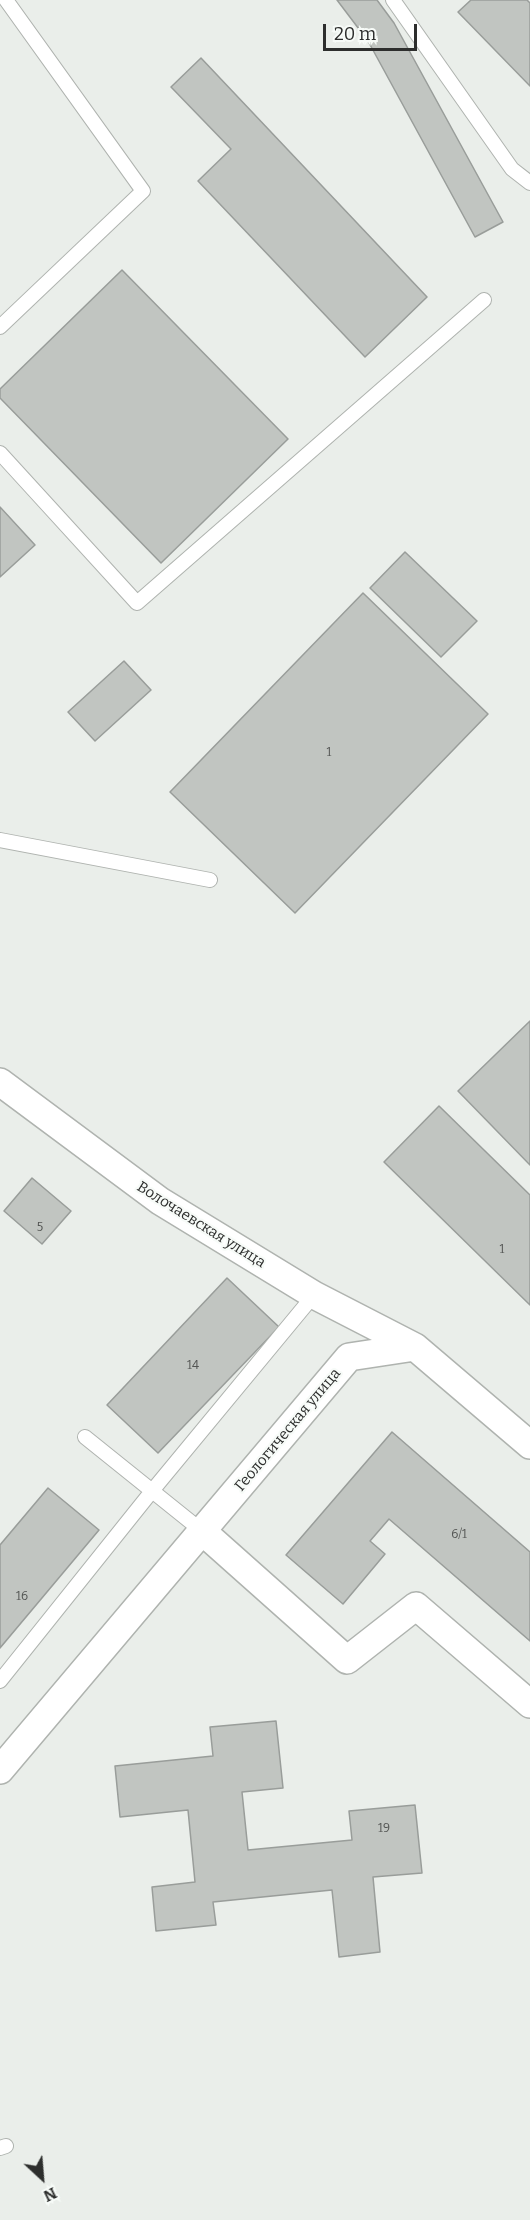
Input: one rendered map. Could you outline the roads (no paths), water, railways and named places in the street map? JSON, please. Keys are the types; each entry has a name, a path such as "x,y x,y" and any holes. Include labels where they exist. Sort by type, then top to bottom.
{"street":[{"name":"Волочаевская улица","path":"0,1082 160,1201 314,1295 415,1347"},
{"path":"415,1347 530,1445"},
{"name":"Геологическая улица","path":"1,1767 349,1357 415,1347"},
{"path":"202,1532 347,1660 416,1606 530,1704"}],"lane":[{"path":"0,327 143,191 6,0"},
{"path":"393,0 512,169 530,183"},
{"path":"0,453 137,603 484,300"},
{"path":"0,840 210,880"},
{"path":"0,1681 152,1491 314,1295"},
{"path":"85,1437 202,1532"}]}
